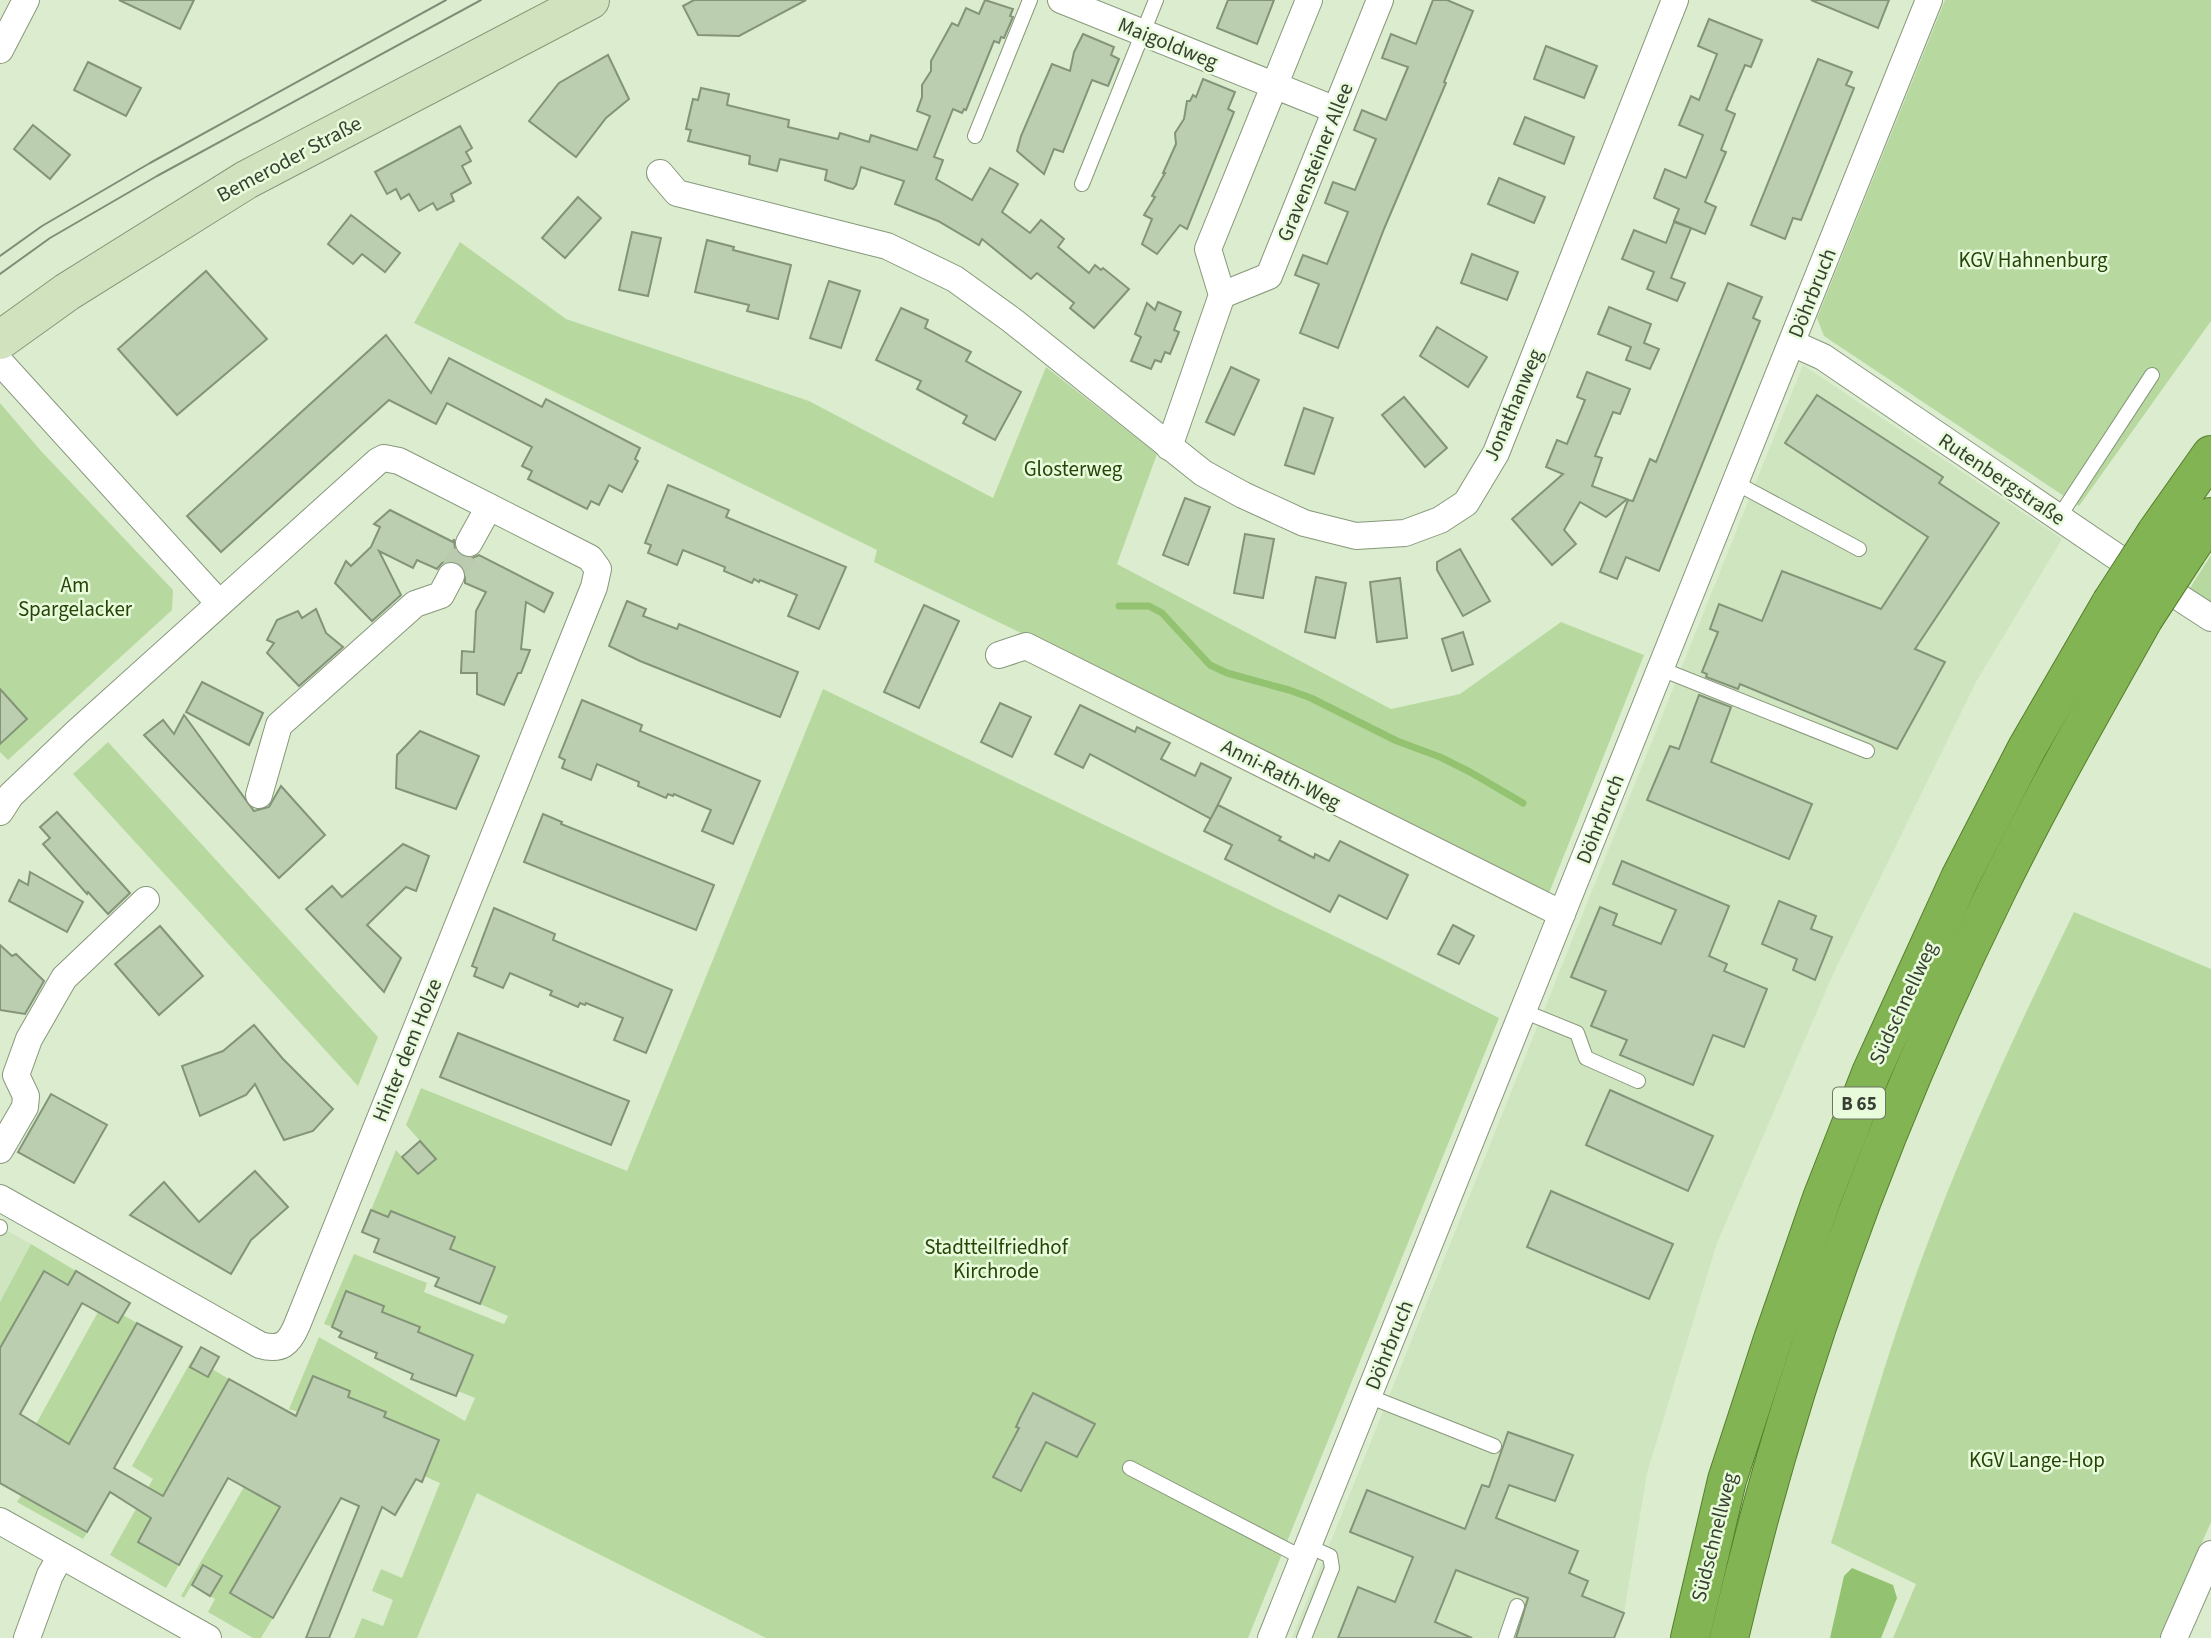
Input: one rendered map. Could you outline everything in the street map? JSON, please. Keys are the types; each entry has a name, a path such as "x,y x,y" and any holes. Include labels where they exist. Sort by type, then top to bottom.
{"highway":[{"name":"Südschnellweg","path":"1690,1638 1731,1467 1822,1198 1871,1073 1960,878 2027,748 2128,611 2171,542 2211,455"},
{"name":"Südschnellweg","path":"2171,542 2211,517"},
{"name":"Südschnellweg","path":"1729,1638 1768,1480 1810,1343 1857,1211 1896,1113 1995,893 2059,768 2128,611"}],"main road":[{"name":"Bemeroder Straße","path":"0,340 67,292 246,180 590,0"}],"street":[{"path":"0,50 26,0"},
{"name":"Maigoldweg","path":"1061,0 1336,110"},
{"path":"660,173 677,193 887,246 955,279 1013,321 1169,447 1222,295 1208,249 1309,0"},
{"name":"Gravensteiner Allee","path":"1222,295 1269,276 1380,0"},
{"name":"Jonathanweg","path":"1169,447 1203,473 1243,495 1304,523 1356,536 1405,533 1440,520 1466,503 1496,453 1675,0"},
{"name":"Döhrbruch","path":"1270,1638 1929,0"},
{"name":"Rutenbergstraße","path":"1792,343 1823,357 2211,618"},
{"path":"0,362 219,603"},
{"name":"Hinter dem Holze","path":"0,812 11,795 30,777 219,603 384,458 399,461 590,558 598,569 597,578 290,1340 278,1348 260,1345 0,1198"},
{"path":"469,543 489,507"},
{"path":"259,795 279,725 415,604 441,595 451,576"},
{"name":"Anni-Rath-Weg","path":"999,655 1026,646 1562,914"},
{"path":"0,1150 25,1107 26,1096 16,1074 29,1040 64,978 146,900"},
{"path":"0,1521 208,1638"},
{"path":"2174,1638 2211,1554"},
{"path":"27,1638 50,1575 61,1556"}],"lane":[{"path":"975,136 1030,0"},
{"path":"1082,184 1156,0"},
{"path":"2059,517 2152,375"},
{"path":"1736,483 1859,549"},
{"path":"1661,669 1867,751"},
{"path":"1523,1010 1577,1033 1586,1058 1638,1081"},
{"path":"1368,1396 1494,1446"},
{"path":"1130,1468 1305,1552 1329,1556 1332,1568 1304,1638"},
{"path":"1506,1638 1517,1606"}],"shaded area":[{"path":"1803,365 2062,539 1976,682 1834,972 1717,1243 1647,1473 1624,1613 1614,1638 1292,1638"},
{"path":"0,1227 31,1244 0,1302"},
{"path":"1852,1568 1893,1585 1897,1598 1881,1638 1830,1638 1844,1576"}],"green space":[{"name":"KGV Hahnenburg","path":"1945,0 2211,0 2211,321 2079,506 1824,336 1817,318"},
{"name":"Glosterweg","path":"460,242 566,319 809,401 993,498 1046,367 1157,454 1117,564 1391,709 1460,694 1561,622 1644,655 1541,913 1038,667 1048,646 874,562 877,550 414,323"},
{"name":"Am Spargelacker","path":"0,403 41,451 173,590 172,610 8,760 0,752 0,744 27,719 5,694 0,698"},
{"path":"2211,555 2211,602 2190,588"},
{"name":"Stadtteilfriedhof Kirchrode","path":"823,689 1499,1018 1248,1638 766,1638 477,1493 417,1638 354,1638 362,1618 383,1626 393,1600 372,1591 381,1569 402,1578 440,1483 424,1476 439,1440 384,1417 386,1412 348,1397 350,1391 313,1376 298,1412 289,1409 319,1337 465,1421 475,1398 458,1391 473,1355 418,1332 420,1327 382,1312 384,1306 347,1291 332,1327 324,1324 354,1254 427,1283 424,1292 504,1324 508,1316 480,1304 450,1249 455,1237 391,1211 388,1217 371,1210 396,1150 418,1174 436,1159 406,1125 421,1088 627,1171"},
{"path":"108,742 378,1037 358,1086 73,774"},
{"name":"KGV Lange-Hop","path":"2074,912 2211,969 2211,1522 2160,1638 1893,1638 1916,1584 1831,1543 1893,1341 1936,1221 2002,1065"},
{"path":"31,1244 76,1271 68,1285 43,1271 0,1348 0,1302"},
{"path":"98,1312 118,1323 123,1315 137,1323 69,1444 36,1424"},
{"path":"193,1358 190,1367 207,1377 212,1369 229,1379 138,1542 179,1565 166,1588 110,1555 153,1479 132,1466"},
{"path":"244,1487 292,1487 230,1593 273,1618 261,1638 253,1638 208,1612 215,1599 210,1596 221,1576 203,1566 184,1598 181,1596"},
{"path":"21,1496 87,1533 83,1539 17,1502"}],"building":[{"path":"119,0 194,0 180,29"},
{"path":"694,0 806,0 739,36 698,35 683,6"},
{"path":"985,0 1013,9 1010,16 1013,17 1004,38 1001,37 999,43 994,41 966,110 962,113 953,109 934,157 943,160 936,179 972,200 990,168 1018,184 1002,212 1030,233 1041,220 1064,239 1058,247 1089,273 1095,265 1101,270 1103,268 1129,289 1094,328 1070,308 1074,303 1037,273 1031,279 982,239 979,245 938,221 895,204 904,181 861,167 853,189 825,180 827,170 780,159 777,171 749,164 750,156 688,141 691,130 686,129 693,99 698,100 701,88 729,94 727,105 789,120 788,127 838,139 840,133 869,142 871,135 917,150 930,116 917,111 922,97 922,85 931,71 931,61 952,23 958,26 966,8 979,14"},
{"path":"1228,0 1274,0 1257,44 1217,28"},
{"path":"1433,0 1447,0 1473,11 1338,348 1300,333 1319,284 1295,275 1303,255 1327,264 1348,212 1325,203 1333,182 1355,190 1376,139 1354,130 1362,110 1386,120 1408,67 1382,58 1391,34 1416,44"},
{"path":"1811,0 1889,0 1878,28"},
{"path":"1709,19 1762,40 1751,67 1745,65 1726,110 1735,114 1721,150 1726,152 1705,202 1716,207 1705,234 1674,221 1679,209 1654,198 1665,169 1686,178 1703,135 1679,125 1691,96 1699,100 1717,54 1698,46"},
{"path":"1083,34 1114,47 1111,55 1119,59 1108,86 1092,80 1063,152 1054,149 1044,174 1017,151 1021,136 1052,64 1070,71 1074,52"},
{"path":"1546,46 1597,66 1584,98 1534,79"},
{"path":"608,55 629,99 606,118 576,157 529,121 559,83"},
{"path":"1818,59 1852,72 1846,85 1854,88 1801,220 1793,218 1785,239 1751,225"},
{"path":"88,62 141,88 126,116 74,90"},
{"path":"1203,79 1235,92 1228,109 1234,112 1187,229 1180,225 1157,254 1142,244 1152,219 1144,215 1155,197 1152,196 1165,173 1176,144 1175,133 1184,119 1187,101 1190,101 1193,95 1196,97"},
{"path":"1525,117 1574,137 1564,164 1514,144"},
{"path":"33,125 70,155 50,179 14,149"},
{"path":"460,126 472,148 466,152 471,161 462,166 471,183 451,194 454,201 437,210 433,203 419,211 409,194 401,199 396,189 387,194 375,172"},
{"path":"1499,178 1545,197 1534,223 1488,204"},
{"path":"578,197 601,218 565,258 542,238"},
{"path":"351,215 400,253 385,272 362,254 353,264 328,244"},
{"path":"1674,222 1691,228 1671,278 1685,283 1677,301 1647,289 1654,272 1622,259 1634,230 1666,243"},
{"path":"632,232 661,238 648,296 619,290"},
{"path":"707,240 734,247 733,250 791,265 778,319 747,311 749,305 695,292"},
{"path":"1472,254 1518,272 1507,300 1461,283"},
{"path":"206,271 267,339 177,415 118,349"},
{"path":"829,281 860,291 841,348 810,338"},
{"path":"1728,283 1762,297 1753,318 1760,321 1659,571 1626,557 1617,579 1600,572 1628,500 1633,501 1650,459 1656,462"},
{"path":"1158,302 1181,312 1174,330 1179,332 1170,354 1165,352 1161,362 1155,360 1151,369 1131,361 1141,337 1135,334 1147,303 1155,310"},
{"path":"1609,307 1651,324 1644,343 1659,349 1650,369 1626,360 1631,347 1598,334"},
{"path":"901,308 928,320 925,328 971,352 966,361 1021,392 995,440 963,423 967,416 917,389 921,381 876,360"},
{"path":"1437,327 1487,357 1468,387 1420,356"},
{"path":"386,335 431,393 449,358 542,407 546,399 640,448 635,459 638,461 622,492 609,485 599,505 591,501 587,509 528,479 532,471 522,466 532,447 447,403 436,424 389,400 221,552 187,516"},
{"path":"1231,367 1259,380 1234,435 1206,422"},
{"path":"1587,372 1630,389 1620,414 1613,412 1595,456 1602,458 1592,486 1627,499 1606,517 1580,502 1564,530 1576,544 1552,565 1512,519 1563,474 1546,467 1557,440 1567,444 1585,400 1577,397"},
{"path":"1817,395 1943,477 1939,483 1999,523 1915,649 1945,662 1897,749 1740,684 1738,689 1706,677 1707,674 1702,672 1718,632 1710,629 1719,604 1762,621 1782,571 1881,609 1928,537 1785,443"},
{"path":"1404,397 1447,448 1425,467 1382,415"},
{"path":"1304,408 1333,418 1314,474 1285,465"},
{"path":"668,485 729,510 726,517 846,567 819,629 788,616 797,595 760,580 759,582 754,579 752,583 724,571 725,567 683,550 677,565 648,553 651,545 645,543"},
{"path":"1185,498 1210,507 1188,565 1163,555"},
{"path":"390,510 453,542 454,539 455,550 462,557 470,559 479,555 553,593 544,612 526,602 521,649 530,650 504,705 477,694 477,673 461,673 462,651 474,652 476,611 486,592 465,583 465,568 459,562 450,560 437,569 417,560 413,568 379,551 401,595 372,621 335,583 346,561 351,566 371,547 380,527 374,524"},
{"path":"1245,534 1274,539 1263,598 1234,593"},
{"path":"1460,549 1490,601 1463,616 1437,570 1437,562"},
{"path":"1316,577 1346,583 1335,638 1305,632"},
{"path":"1400,578 1407,638 1377,642 1370,582"},
{"path":"627,601 646,609 643,616 677,629 679,624 798,672 780,717 609,646"},
{"path":"924,605 959,621 919,708 884,692"},
{"path":"316,609 326,633 343,647 299,686 267,653 274,643 267,640 277,620 298,611 302,618"},
{"path":"1463,632 1473,664 1452,671 1442,639"},
{"path":"202,682 263,713 249,745 186,712"},
{"path":"0,689 27,719 0,744"},
{"path":"1699,695 1731,707 1711,762 1812,804 1789,859 1647,800 1670,746 1679,749"},
{"path":"582,700 642,725 640,731 760,781 733,844 702,831 711,810 674,794 668,794 666,798 638,786 639,782 597,764 591,780 562,768 565,760 559,757"},
{"path":"1000,703 1031,717 1012,757 981,742"},
{"path":"1080,705 1135,732 1137,727 1170,743 1161,759 1195,776 1201,763 1231,778 1211,819 1090,754 1083,768 1055,754"},
{"path":"184,715 254,811 269,807 281,786 325,835 279,878 144,735 163,720 174,734"},
{"path":"420,731 479,756 456,809 396,788 397,755"},
{"path":"1218,805 1281,837 1279,840 1314,858 1315,854 1329,861 1340,841 1408,875 1387,919 1339,895 1330,912 1225,859 1232,845 1204,831"},
{"path":"57,812 130,893 108,914 43,844 50,838 40,827"},
{"path":"543,814 562,822 561,824 714,885 696,930 524,862"},
{"path":"403,844 429,856 416,891 406,887 367,925 401,958 384,992 306,909 332,886 342,897"},
{"path":"1622,861 1729,906 1709,956 1727,964 1724,971 1767,989 1744,1047 1713,1035 1693,1085 1620,1055 1627,1040 1591,1026 1606,991 1571,977 1600,907 1617,914 1613,925 1661,944 1676,910 1613,884"},
{"path":"30,872 83,902 67,932 9,901 19,880 28,885"},
{"path":"1779,901 1816,916 1811,929 1832,937 1815,980 1793,970 1797,959 1762,944"},
{"path":"494,908 555,934 553,940 672,990 646,1053 614,1040 623,1018 586,1003 580,1003 578,1007 550,995 552,991 510,973 503,988 474,976 477,968 472,966"},
{"path":"1453,925 1474,936 1459,964 1438,954"},
{"path":"160,926 203,976 159,1015 115,964"},
{"path":"0,945 12,956 16,954 44,981 25,1014 0,1010"},
{"path":"254,1025 283,1059 333,1109 313,1131 284,1140 255,1084 246,1095 200,1116 182,1066 223,1051"},
{"path":"458,1033 629,1101 611,1145 440,1077"},
{"path":"1610,1090 1713,1136 1688,1191 1586,1145"},
{"path":"51,1094 107,1125 74,1183 18,1152"},
{"path":"420,1141 436,1159 418,1174 402,1157"},
{"path":"255,1171 288,1207 251,1240 231,1274 130,1215 164,1182 199,1222"},
{"path":"1551,1191 1673,1244 1649,1299 1527,1247"},
{"path":"371,1210 388,1217 391,1211 455,1237 450,1249 495,1267 480,1304 435,1286 439,1278 374,1252 379,1239 362,1232"},
{"path":"44,1271 68,1285 76,1271 130,1303 118,1323 82,1303 20,1414 69,1444 137,1323 182,1347 114,1468 163,1496 229,1379 296,1416 313,1376 350,1391 348,1397 386,1412 384,1417 439,1440 422,1482 416,1479 395,1515 382,1507 329,1638 306,1638 359,1506 341,1498 273,1618 230,1593 280,1507 228,1478 179,1565 138,1542 151,1518 110,1492 87,1532 0,1483 0,1348"},
{"path":"346,1291 384,1306 382,1312 420,1327 418,1332 473,1355 456,1396 411,1379 413,1374 375,1358 377,1353 339,1337 342,1332 332,1327"},
{"path":"201,1347 219,1357 208,1377 190,1367"},
{"path":"1033,1393 1095,1424 1077,1457 1046,1442 1021,1491 993,1477 1019,1428 1016,1427"},
{"path":"1508,1432 1573,1455 1555,1501 1509,1485 1496,1518 1578,1551 1569,1573 1588,1581 1582,1596 1624,1613 1614,1638 1516,1638 1528,1598 1456,1570 1435,1622 1472,1638 1338,1638 1358,1587 1395,1602 1413,1557 1350,1532 1367,1490 1465,1529 1482,1485 1489,1487"},
{"path":"203,1565 222,1576 210,1596 192,1585"}],"waterway":[{"path":"1119,606 1149,606 1162,613 1210,665 1227,673 1311,698 1397,741 1440,757 1523,803"}],"tunnel":[{"path":"451,576 469,543"}],"tram line":[{"path":"0,256 42,226 150,163 446,0"},
{"path":"0,274 50,238 157,176 481,0"}]}
